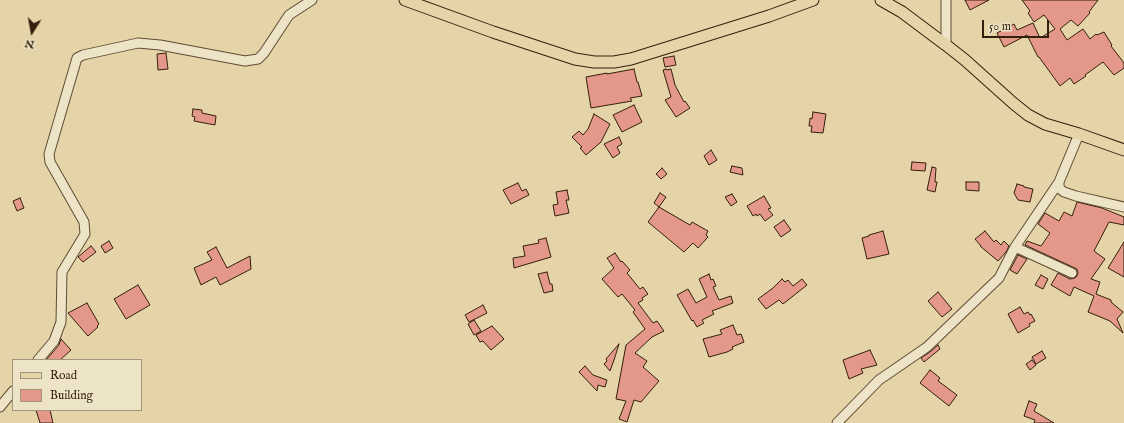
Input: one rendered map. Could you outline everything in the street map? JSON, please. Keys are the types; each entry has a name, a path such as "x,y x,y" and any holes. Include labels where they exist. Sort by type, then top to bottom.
{"main road":[{"path":"405,0 500,35 575,59 594,62 614,62 638,58 769,16 813,0"},
{"path":"881,0 902,12 946,45 1028,115 1045,124 1124,150"}],"street":[{"path":"39,359 54,341 61,322 62,272 85,234 84,222 50,162 49,154 77,58 82,55 138,43 160,45 245,61 258,59 264,53 289,15 312,0"},
{"path":"946,45 947,0"},
{"path":"837,423 879,380 927,348 999,278 1015,247 1059,182 1079,134"},
{"path":"1059,182 1060,189 1064,192 1124,207"},
{"path":"1015,247 1072,273"},
{"path":"0,407 12,392"}],"building":[{"path":"965,0 989,0 970,10"},
{"path":"1022,0 1098,0 1089,12 1090,13 1078,26 1071,20 1060,29 1067,40 1083,29 1090,39 1096,34 1097,35 1104,32 1112,45 1111,46 1124,63 1124,68 1114,75 1103,62 1074,84 1070,78 1060,86 1038,57 1027,35 1004,47 997,33 1014,24 1017,30 1033,23 1040,38 1055,29 1044,15 1034,22 1028,13 1030,11"},
{"path":"166,53 168,69 158,70 157,54"},
{"path":"674,56 676,65 665,67 663,58"},
{"path":"634,69 642,96 630,98 632,101 591,108 586,77"},
{"path":"671,69 675,85 684,102 685,101 690,108 676,117 665,100 671,97 663,70"},
{"path":"634,105 642,122 622,132 613,115"},
{"path":"193,109 202,110 202,113 216,116 215,125 194,121 195,117 192,116"},
{"path":"813,112 826,114 823,133 811,132 812,126 809,126 810,118 812,119"},
{"path":"594,114 610,124 601,142 586,155 580,148 582,147 572,137 579,131 583,135 588,129"},
{"path":"619,137 622,144 617,147 620,153 613,158 604,144"},
{"path":"711,150 717,160 709,165 704,156"},
{"path":"912,162 926,163 925,171 911,170"},
{"path":"732,166 742,168 743,175 730,172"},
{"path":"932,167 936,168 935,182 937,182 935,192 927,190"},
{"path":"662,168 667,174 661,179 656,174"},
{"path":"966,182 979,182 979,191 966,190"},
{"path":"518,183 522,191 526,189 529,195 511,204 503,190"},
{"path":"1017,184 1033,189 1030,202 1018,200 1014,193"},
{"path":"567,190 569,200 566,200 569,213 555,216 553,205 558,204 556,192"},
{"path":"660,193 666,197 659,207 654,203"},
{"path":"732,194 737,202 731,206 725,197"},
{"path":"764,196 771,208 768,209 773,215 765,221 760,214 753,216 747,206"},
{"path":"20,198 24,208 17,211 13,201"},
{"path":"1077,202 1102,208 1124,217 1124,225 1109,222 1094,251 1105,259 1091,279 1100,282 1096,294 1111,300 1111,302 1123,312 1117,319 1123,333 1110,321 1088,312 1094,296 1074,287 1070,296 1051,285 1058,273 1070,279 1075,278 1078,273 1077,269 1025,245 1027,241 1041,246 1050,233 1038,224 1045,213 1059,221 1064,212 1072,216"},
{"path":"659,207 690,225 692,222 708,231 706,235 708,237 698,248 693,243 684,252 648,222"},
{"path":"784,220 791,230 781,237 774,227"},
{"path":"883,231 889,254 867,259 862,238"},
{"path":"985,231 994,242 996,240 1001,245 1004,241 1009,246 998,261 980,246 975,239"},
{"path":"546,238 551,257 514,268 513,258 525,256 523,246 539,243 538,240"},
{"path":"109,241 113,248 105,253 101,246"},
{"path":"1124,242 1124,277 1108,268"},
{"path":"91,246 96,252 83,262 78,257"},
{"path":"216,247 227,268 250,256 251,269 220,285 216,277 201,285 194,268 212,260 207,252"},
{"path":"615,253 621,262 622,261 630,270 627,273 640,289 643,287 648,294 638,303 653,323 657,321 664,331 652,337 635,353 647,361 643,367 659,381 641,402 634,400 627,422 619,419 626,401 616,399 626,345 645,329 633,312 635,310 622,294 618,297 602,279 614,268 607,258"},
{"path":"1018,255 1027,259 1017,274 1010,270"},
{"path":"547,272 553,291 544,293 538,274"},
{"path":"709,274 711,280 713,279 716,286 713,287 719,300 731,296 733,303 712,311 714,314 702,320 704,323 697,327 677,295 688,289 696,303 707,297 699,279"},
{"path":"1041,275 1048,279 1043,289 1035,285"},
{"path":"782,279 785,282 788,280 793,286 802,279 807,285 783,304 779,300 766,309 758,299"},
{"path":"138,285 150,305 126,319 114,299"},
{"path":"938,292 952,309 942,317 928,301"},
{"path":"87,303 99,324 97,326 98,327 88,336 68,313"},
{"path":"483,305 487,313 469,322 465,315"},
{"path":"1020,307 1024,314 1028,312 1030,315 1031,314 1035,321 1029,324 1030,326 1018,333 1008,314"},
{"path":"474,320 481,331 474,335 468,324"},
{"path":"733,325 737,335 741,334 744,342 732,347 733,349 727,352 709,357 703,339 722,334 720,330"},
{"path":"492,326 504,339 491,350 483,341 480,342 476,335"},
{"path":"61,339 71,350 61,359 47,359 59,345"},
{"path":"619,344 610,371 604,364 607,361 606,359"},
{"path":"938,345 940,349 924,362 921,358"},
{"path":"870,350 877,365 861,369 863,373 849,379 843,360"},
{"path":"1042,351 1046,358 1036,364 1032,357"},
{"path":"1032,360 1036,365 1030,370 1026,364"},
{"path":"585,366 593,375 607,380 605,387 598,385 597,391 579,372"},
{"path":"930,370 940,378 938,381 957,395 949,406 920,383"},
{"path":"1029,401 1037,404 1034,411 1054,423 1034,423 1035,420 1024,416"},
{"path":"36,411 50,411 53,423 40,423"}]}
